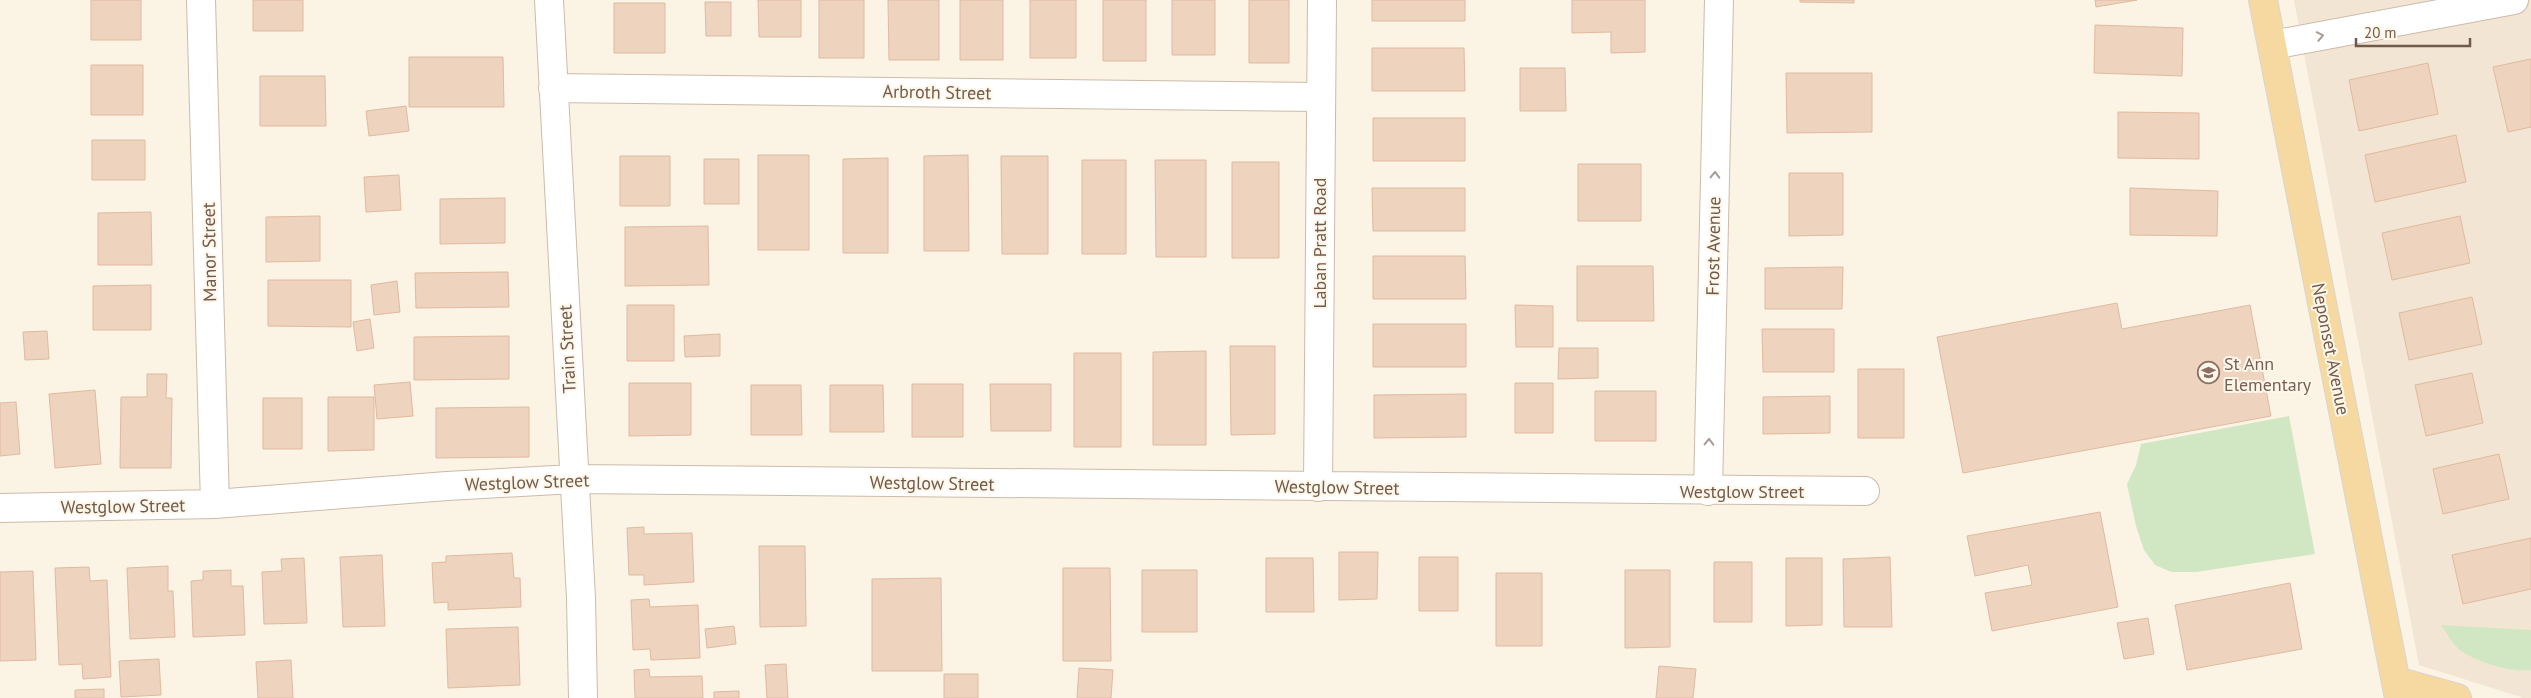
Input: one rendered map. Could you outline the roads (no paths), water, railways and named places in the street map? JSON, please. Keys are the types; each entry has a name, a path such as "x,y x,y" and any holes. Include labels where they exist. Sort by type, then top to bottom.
{"main road":[{"name":"Neponset Avenue","path":"2263,0 2398,690"},
{"path":"2398,690 2457,698"}],"street":[{"name":"Manor Street","path":"201,0 215,504"},
{"name":"Train Street","path":"549,0 574,479 583,698"},
{"name":"Laban Pratt Road","path":"1318,487 1322,0"},
{"name":"Frost Avenue","path":"1708,491 1719,0"},
{"path":"2272,45 2514,0"},
{"name":"Arbroth Street","path":"553,88 1320,97"},
{"name":"Westglow Street","path":"0,508 215,504 447,486 574,479 1864,491"}],"place":[{"name":"St Ann Elementary","path":"2208,373"}]}
